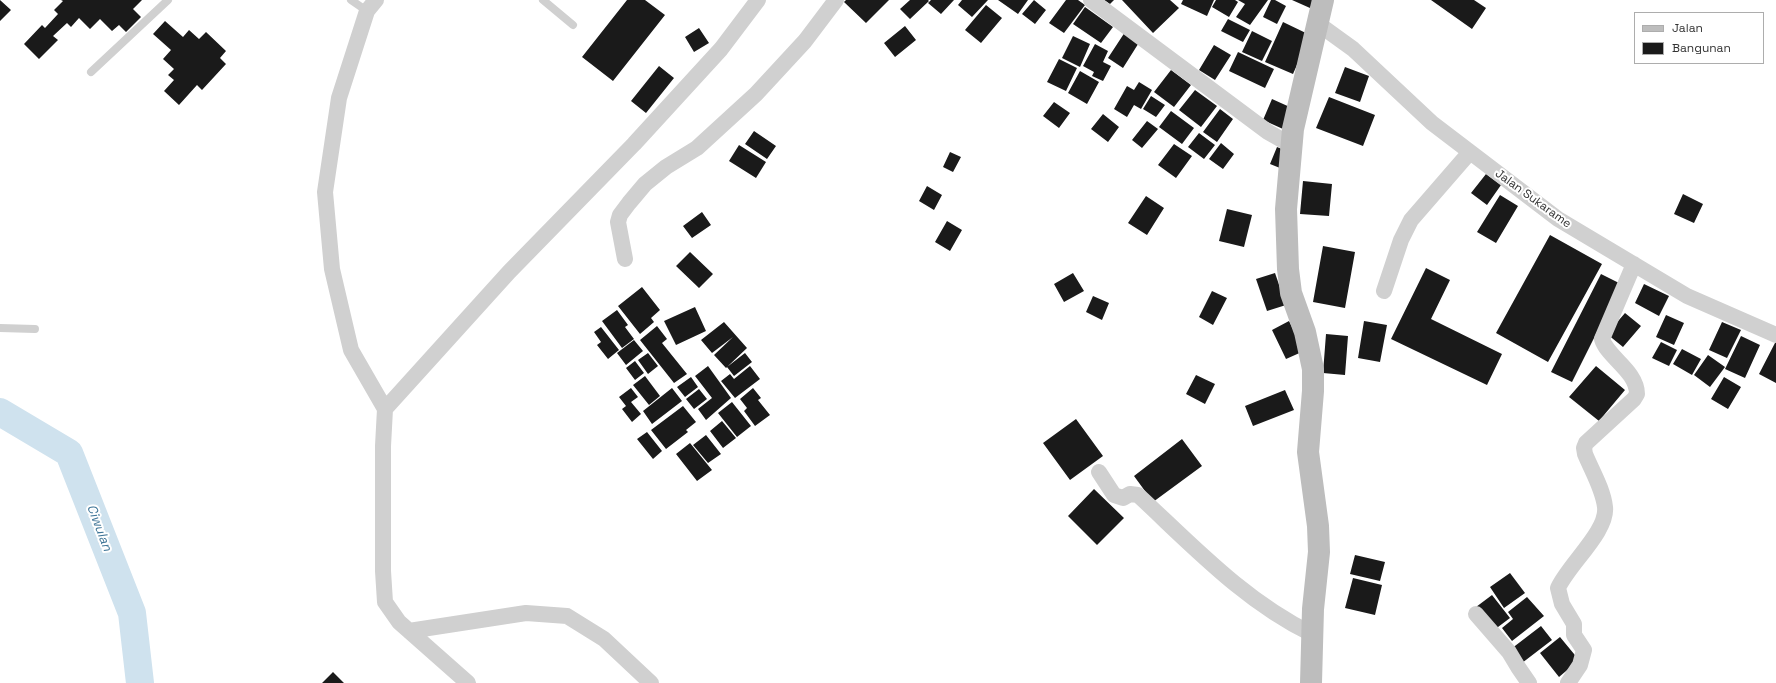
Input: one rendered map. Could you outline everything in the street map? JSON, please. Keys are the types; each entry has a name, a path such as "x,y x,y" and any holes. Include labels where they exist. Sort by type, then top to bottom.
{"street":[{"path":"385,409 509,272 634,144 722,49 758,0"},
{"path":"625,259 618,222 620,215 629,203 645,184 666,167 697,148 756,94 805,41 836,0"},
{"path":"1090,0 1268,132 1291,145"},
{"path":"1311,683 1312,634 1319,552 1318,526 1308,452 1313,391 1313,369 1305,332 1291,293 1288,270 1286,210 1293,128 1323,0"},
{"path":"371,5 339,98 325,192 332,269 351,350 385,409 383,461 383,571 385,602 399,622 468,683"},
{"name":"Jalan Sukarame","path":"1318,23 1353,49 1432,123 1558,219 1687,296 1776,335"},
{"path":"1384,291 1401,240 1411,220 1470,152"},
{"path":"1568,683 1580,665 1584,650 1574,635 1574,624 1562,604 1558,588 1570,567 1600,528 1605,518 1605,506 1585,454 1584,448 1586,443 1634,399 1637,394 1636,388 1626,369 1604,344 1602,339 1634,264"},
{"path":"1099,472 1114,495 1123,498 1130,494 1138,495 1243,591 1290,624 1312,634"},
{"path":"409,631 526,612 567,616 604,639 651,683"},
{"path":"1476,614 1509,652 1529,683"}],"lane":[{"path":"91,72 168,0"},
{"path":"351,0 371,5"},
{"path":"543,0 572,25"},
{"path":"0,328 35,329"}],"building":[{"path":"0,0 11,10 0,21"},
{"path":"61,0 142,0 133,9 141,17 126,32 119,25 112,31 100,19 90,29 79,18 71,27 67,23 53,36 58,40 39,59 24,44 42,25 45,28 58,14 54,10 63,1"},
{"path":"627,0 645,0 665,15 613,81 582,57"},
{"path":"846,0 889,0 866,23 844,2"},
{"path":"910,0 929,1 910,19 900,9"},
{"path":"931,0 954,0 941,14 928,3"},
{"path":"962,0 988,0 972,17 958,5"},
{"path":"998,0 1028,0 1018,14"},
{"path":"1034,0 1046,10 1035,24 1022,14"},
{"path":"1066,0 1078,0 1085,5 1064,33 1049,23"},
{"path":"1104,0 1114,0 1110,4"},
{"path":"1122,0 1170,0 1179,8 1153,33"},
{"path":"1183,0 1214,0 1207,16 1181,4"},
{"path":"1216,0 1235,0 1238,2 1229,17 1212,7"},
{"path":"1238,0 1268,0 1250,25 1236,17 1245,4"},
{"path":"1271,0 1275,0 1286,6 1277,24 1263,17"},
{"path":"1292,0 1314,0 1310,8"},
{"path":"1431,0 1474,0 1486,8 1472,29"},
{"path":"986,5 1002,18 981,43 965,30"},
{"path":"1085,7 1113,27 1101,43 1073,24"},
{"path":"1228,19 1250,30 1243,42 1221,31"},
{"path":"165,21 183,37 189,30 199,39 206,32 226,51 220,58 226,64 202,90 197,85 179,105 164,91 174,80 168,75 174,69 163,59 171,50 153,34"},
{"path":"1283,22 1310,35 1293,74 1265,62"},
{"path":"905,26 916,40 895,57 884,43"},
{"path":"699,28 709,43 694,52 685,37"},
{"path":"1252,31 1272,41 1262,61 1242,52"},
{"path":"1125,32 1140,41 1123,68 1108,58"},
{"path":"1073,36 1090,44 1080,67 1062,58"},
{"path":"1095,44 1108,51 1103,62 1111,66 1103,81 1092,76 1094,72 1083,66"},
{"path":"1214,45 1231,55 1215,80 1199,70"},
{"path":"1238,52 1274,69 1265,88 1229,71"},
{"path":"1059,59 1077,68 1066,91 1047,82"},
{"path":"659,66 674,78 646,113 631,101"},
{"path":"1345,67 1369,76 1360,102 1335,93"},
{"path":"1171,70 1191,85 1174,107 1154,92"},
{"path":"1080,71 1099,82 1087,104 1068,93"},
{"path":"1139,82 1152,90 1141,109 1134,105 1127,117 1114,109 1127,86 1134,90"},
{"path":"1195,90 1217,106 1201,127 1179,110"},
{"path":"1151,96 1165,105 1156,117 1143,109"},
{"path":"1329,97 1375,115 1363,146 1316,128"},
{"path":"1272,99 1292,108 1283,129 1263,120"},
{"path":"1054,102 1070,113 1059,128 1043,116"},
{"path":"1220,109 1233,119 1217,142 1203,132"},
{"path":"1171,111 1194,128 1182,144 1159,127"},
{"path":"1103,114 1119,127 1108,142 1091,129"},
{"path":"1147,121 1158,129 1142,148 1132,140"},
{"path":"754,131 776,146 767,159 745,144"},
{"path":"1199,133 1215,145 1204,159 1188,147"},
{"path":"1221,143 1234,154 1223,169 1209,159"},
{"path":"1174,144 1192,156 1176,178 1158,165"},
{"path":"739,145 766,162 756,178 729,161"},
{"path":"1277,147 1292,153 1285,170 1270,164"},
{"path":"950,152 961,157 953,172 943,167"},
{"path":"1486,174 1501,185 1487,205 1471,193"},
{"path":"1303,181 1332,184 1329,216 1300,214"},
{"path":"927,186 942,195 934,210 919,201"},
{"path":"1683,194 1703,204 1694,223 1674,214"},
{"path":"1500,195 1518,206 1496,243 1477,232"},
{"path":"1146,196 1164,208 1147,235 1128,223"},
{"path":"1227,209 1252,215 1244,247 1219,241"},
{"path":"702,212 711,225 692,238 683,226"},
{"path":"947,221 962,230 950,251 935,242"},
{"path":"1550,235 1602,264 1548,362 1496,333"},
{"path":"1323,246 1355,252 1345,308 1313,302"},
{"path":"690,252 713,274 699,288 676,266"},
{"path":"1426,268 1450,280 1431,319 1502,354 1487,385 1391,339"},
{"path":"1073,273 1084,291 1064,302 1054,284"},
{"path":"1275,273 1286,305 1267,311 1256,279"},
{"path":"1601,274 1621,284 1572,382 1551,372"},
{"path":"1644,284 1669,296 1659,316 1635,303"},
{"path":"642,287 660,310 651,318 654,322 640,334 618,306"},
{"path":"1212,291 1227,298 1213,325 1199,317"},
{"path":"1093,296 1109,303 1102,320 1086,312"},
{"path":"695,307 706,331 676,345 664,321"},
{"path":"617,310 628,325 625,327 634,339 622,348 602,321"},
{"path":"1625,313 1641,326 1623,347 1607,334"},
{"path":"1666,315 1684,323 1674,345 1656,337"},
{"path":"1289,321 1304,351 1286,359 1272,330"},
{"path":"1364,321 1387,325 1380,362 1358,358"},
{"path":"724,322 747,348 726,368 714,355 733,337 712,353 701,340"},
{"path":"1722,322 1741,330 1727,358 1709,350"},
{"path":"657,326 667,339 662,343 687,374 674,383 640,340"},
{"path":"601,327 619,350 608,359 597,345 601,342 594,332"},
{"path":"1326,334 1348,336 1345,375 1323,373"},
{"path":"1741,336 1760,345 1745,378 1725,369"},
{"path":"634,340 643,351 626,365 617,353"},
{"path":"1776,341 1776,383 1759,374"},
{"path":"1661,342 1677,350 1669,366 1652,358"},
{"path":"1682,349 1701,359 1692,375 1673,364"},
{"path":"648,353 658,366 648,374 638,360"},
{"path":"745,353 752,362 734,376 727,367"},
{"path":"1708,355 1725,367 1710,387 1694,375"},
{"path":"635,361 644,373 635,380 626,368"},
{"path":"708,366 731,398 706,420 698,409 712,398 695,376"},
{"path":"750,366 760,379 735,398 721,381 730,374 734,379"},
{"path":"1596,366 1625,390 1599,421 1569,397"},
{"path":"1196,375 1215,384 1205,404 1186,394"},
{"path":"645,376 660,396 649,405 633,385"},
{"path":"691,377 698,387 685,397 677,387"},
{"path":"1724,377 1741,387 1728,409 1711,399"},
{"path":"631,388 638,397 631,402 641,414 632,422 622,409 626,406 619,397"},
{"path":"672,388 682,401 652,424 643,411"},
{"path":"753,388 761,398 758,400 770,415 755,426 744,411 747,408 740,399"},
{"path":"699,389 707,399 694,409 686,399"},
{"path":"1285,390 1294,410 1253,426 1245,406"},
{"path":"732,402 751,426 737,437 718,413"},
{"path":"683,406 696,422 686,430 688,432 666,449 651,430"},
{"path":"1076,419 1103,456 1070,480 1043,443"},
{"path":"722,421 736,438 723,448 710,431"},
{"path":"647,432 662,451 653,459 637,439"},
{"path":"706,435 721,454 708,463 693,445"},
{"path":"1182,439 1202,466 1153,502 1134,476"},
{"path":"690,443 712,470 697,481 676,454"},
{"path":"1094,489 1124,518 1097,545 1068,516"},
{"path":"1355,555 1385,562 1380,581 1350,574"},
{"path":"1510,573 1525,593 1504,608 1490,587"},
{"path":"1353,578 1382,585 1375,615 1345,608"},
{"path":"1492,595 1510,618 1494,630 1476,607"},
{"path":"1527,597 1544,616 1512,641 1502,628 1513,619 1508,612"},
{"path":"1541,626 1552,640 1522,663 1511,649"},
{"path":"1560,637 1579,660 1559,677 1540,653"},
{"path":"333,672 344,683 322,683"}],"waterway":[{"name":"Ciwulan","path":"0,412 69,453 132,613 140,683"}]}
